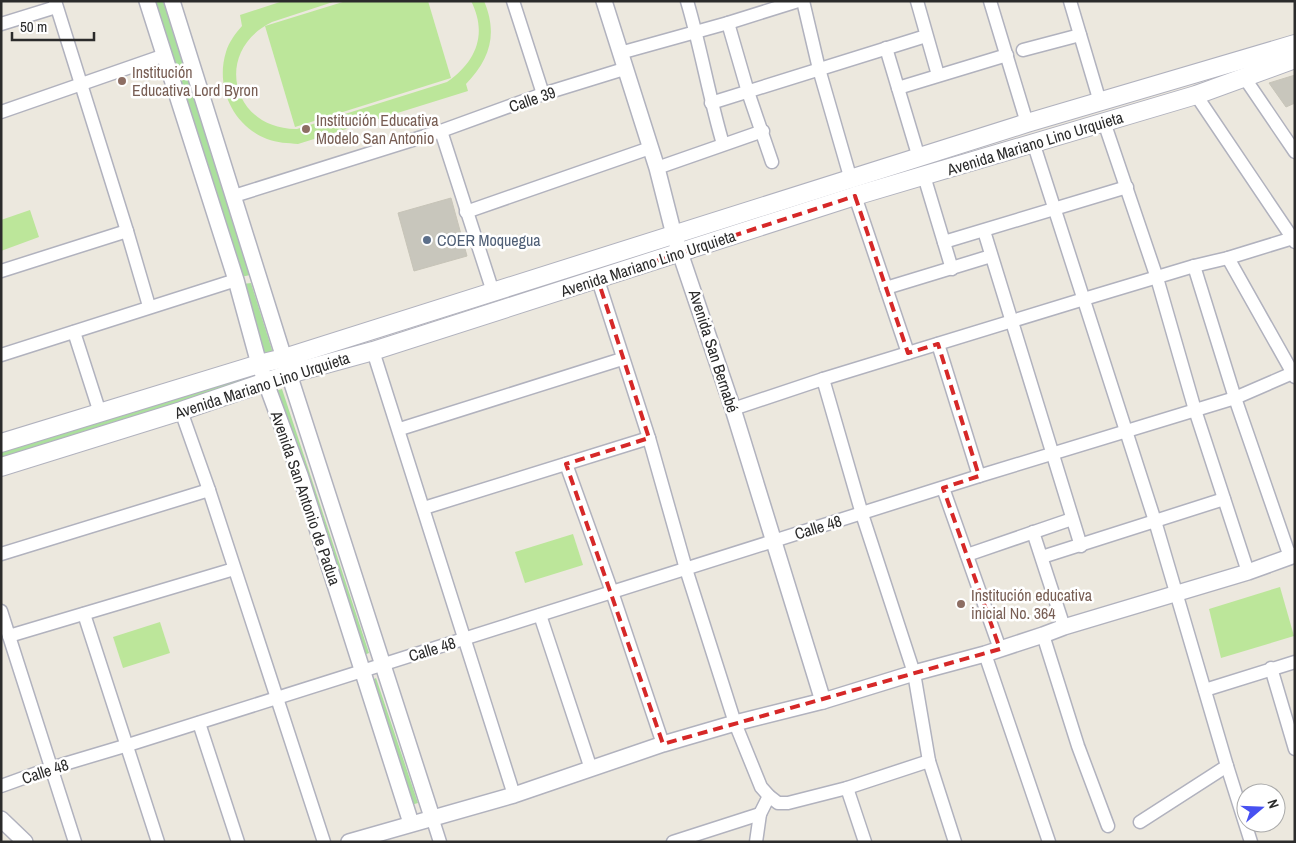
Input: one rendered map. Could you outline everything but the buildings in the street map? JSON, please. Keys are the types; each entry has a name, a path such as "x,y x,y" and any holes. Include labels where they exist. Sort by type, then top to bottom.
{"main road":[{"name":"Avenida Mariano Lino Urquieta","path":"1,443 260,364 287,366 374,351 680,252 853,188 919,158 1027,123 1295,44"},
{"name":"Avenida Mariano Lino Urquieta","path":"1,467 181,411 266,382 287,366 493,292 674,235 853,188 924,176 1196,95 1295,59"}],"street":[{"name":"Avenida San Antonio de Padua","path":"147,1 236,280 260,364 300,475 411,823"},
{"name":"Avenida San Antonio de Padua","path":"172,1 432,817"},
{"path":"513,1 543,94"},
{"name":"Avenida San Bernabé","path":"604,1 624,69 657,168 674,235 733,408 823,701"},
{"path":"687,1 722,144"},
{"path":"620,53 798,1"},
{"path":"803,1 819,69 853,188 908,353"},
{"path":"917,1 938,75"},
{"path":"990,1 1027,123"},
{"path":"1070,1 1100,102"},
{"path":"1,24 56,4 149,306"},
{"path":"728,23 748,92 772,162"},
{"path":"1023,50 1080,35"},
{"path":"711,103 926,36"},
{"path":"886,48 919,158"},
{"path":"1,112 165,54"},
{"path":"898,88 1007,55"},
{"name":"Calle 39","path":"234,196 440,131 543,94 624,69"},
{"path":"1244,77 1295,152"},
{"path":"733,408 1194,266 1294,240 1196,95"},
{"path":"1104,122 1157,278 1195,410 1248,572"},
{"path":"440,131 493,292"},
{"path":"657,168 762,131"},
{"path":"1033,142 1155,521 1251,842"},
{"path":"466,212 650,148"},
{"path":"924,176 952,268"},
{"path":"944,242 1127,187"},
{"path":"1,272 127,231"},
{"path":"984,231 1081,546"},
{"path":"886,288 991,256"},
{"path":"1228,258 1294,375"},
{"path":"349,842 514,795 663,744 735,723 823,701 914,673 993,652 1064,627 1248,572 1292,556 1235,398 1194,266"},
{"path":"1,356 149,306 236,280"},
{"path":"598,280 649,438 686,569 735,723 761,787 778,803 788,803 847,788 929,761"},
{"path":"74,332 100,413"},
{"path":"938,344 979,476"},
{"path":"374,351 514,795"},
{"path":"400,429 622,359"},
{"name":"Calle 48","path":"1,786 51,768 128,746 979,476 1235,398 1294,375"},
{"path":"823,379 862,514 914,673 929,761 955,842"},
{"path":"181,411 209,490 324,842"},
{"path":"424,508 649,438"},
{"path":"566,464 612,592 663,744"},
{"path":"300,475 320,469"},
{"path":"943,488 968,556 993,652 1049,842"},
{"path":"1,554 209,490"},
{"path":"1042,557 1224,499"},
{"path":"968,556 1072,519"},
{"path":"1033,532 1064,627"},
{"path":"330,569 350,562"},
{"path":"10,636 234,568"},
{"path":"1,611 75,842"},
{"path":"84,614 158,842"},
{"path":"540,615 591,769"},
{"path":"1043,635 1078,746 1108,826"},
{"path":"1204,690 1295,662"},
{"path":"1272,668 1295,749"},
{"path":"199,723 238,842"},
{"path":"1140,822 1227,766"},
{"path":"847,788 866,842"},
{"path":"756,842 760,814 769,796"},
{"path":"674,842 760,814"},
{"path":"432,817 440,842"},
{"path":"1,819 24,842"}],"highlighted area":[{"path":"855,196 908,353 938,344 979,476 943,488 1000,649 663,744 566,464 649,438 598,280"}],"green space":[{"path":"154,1 163,1 250,275 241,277"},
{"path":"283,1 336,1 272,22 253,35 241,51 236,69 238,87 245,103 257,117 275,126 297,129 447,82 465,66 472,56 479,36 476,13 471,1 484,1 490,24 489,46 481,65 466,84 468,91 298,144 282,143 255,133 236,115 225,91 223,65 229,45 242,26 240,15"},
{"path":"346,1 428,1 451,78 295,127 265,26"},
{"path":"30,210 39,237 1,251 1,220"},
{"path":"251,283 273,353 263,357 243,284"},
{"path":"249,373 252,382 1,459 1,450"},
{"path":"282,389 369,653 364,655 275,391"},
{"path":"573,534 583,565 525,583 515,552"},
{"path":"1280,587 1294,636 1221,658 1209,609"},
{"path":"160,622 170,653 123,668 113,637"},
{"path":"376,678 418,803 411,805 371,681"}],"place":[{"name":"Institución Educativa Lord Byron","path":"122,81"},
{"name":"Institución Educativa Modelo San Antonio","path":"306,129"},
{"name":"COER Moquegua","path":"427,240"},
{"name":"Institución educativa inicial No. 364","path":"961,604"}]}
